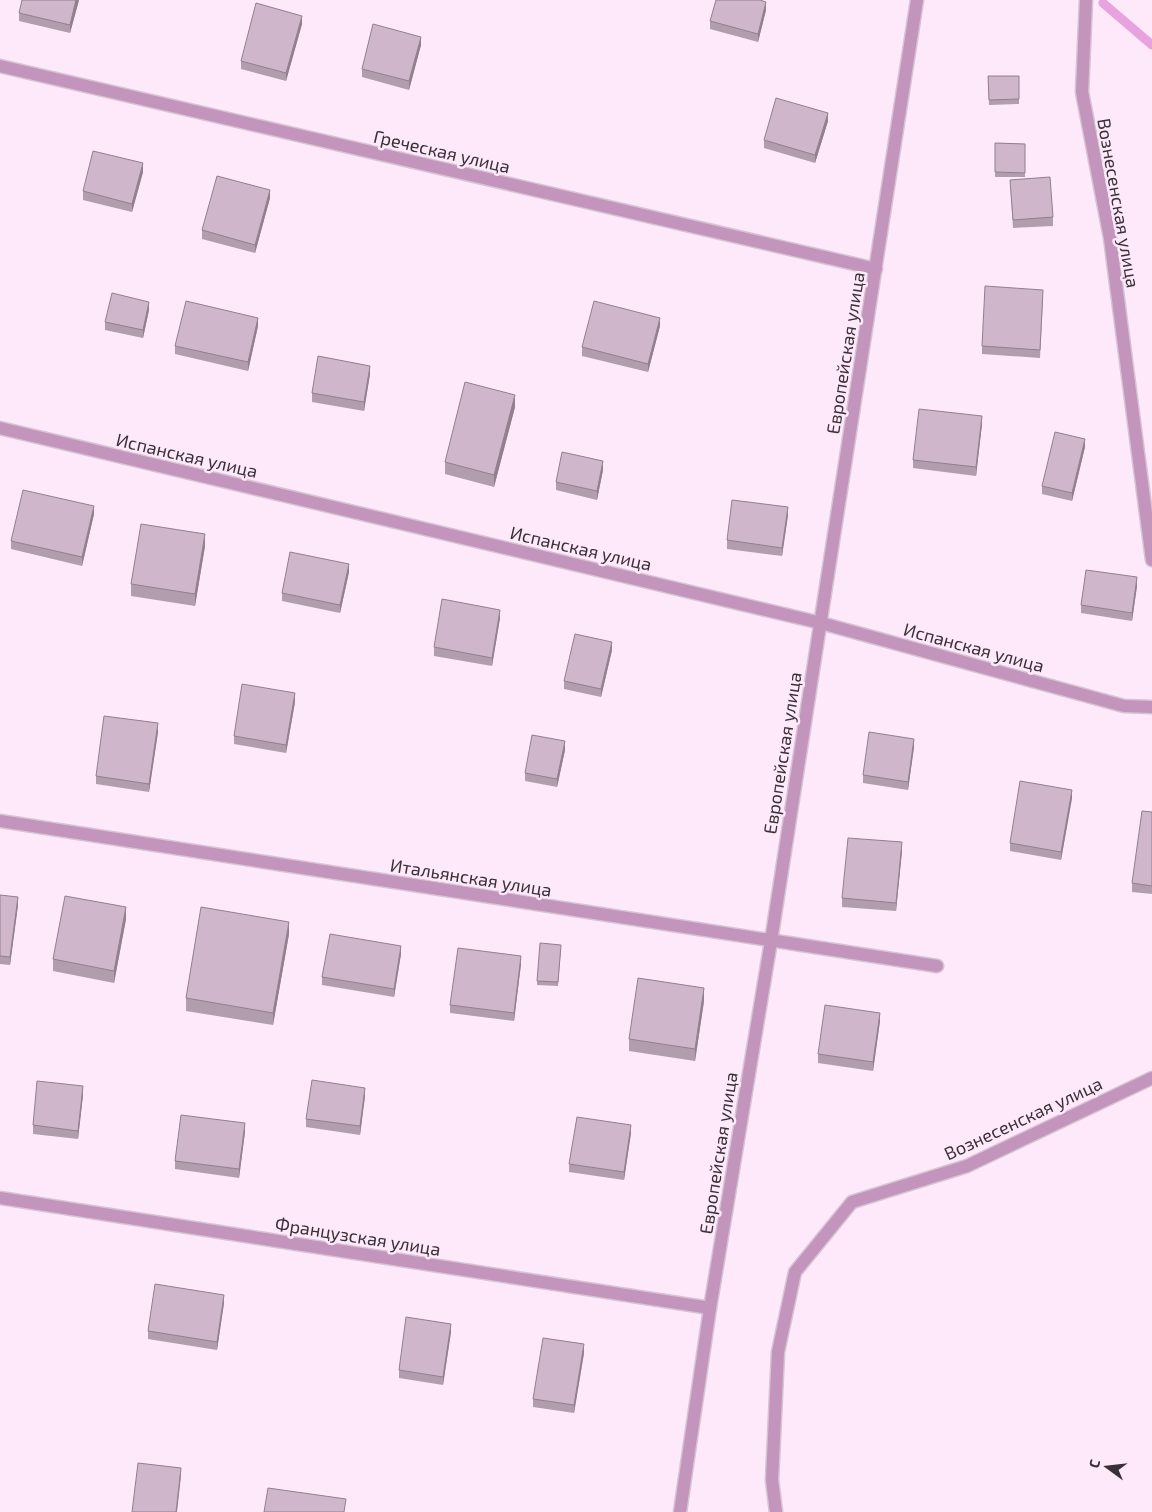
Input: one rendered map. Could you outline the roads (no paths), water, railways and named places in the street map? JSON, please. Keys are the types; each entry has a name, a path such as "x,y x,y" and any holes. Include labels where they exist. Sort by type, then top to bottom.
{"street":[{"name":"Европейская улица","path":"680,1512 710,1308 771,941 917,0"},
{"name":"Вознесенская улица","path":"1086,0 1082,92 1110,238 1152,560"},
{"name":"Греческая улица","path":"0,66 876,270"},
{"name":"Испанская улица","path":"0,428 821,623 1124,706 1152,707"},
{"name":"Итальянская улица","path":"0,822 936,966"},
{"name":"Вознесенская улица","path":"776,1512 772,1480 778,1352 794,1272 852,1202 967,1166 1152,1078"},
{"name":"Французская улица","path":"0,1198 710,1308"}],"waterway":[{"path":"1103,3 1152,45"}]}
